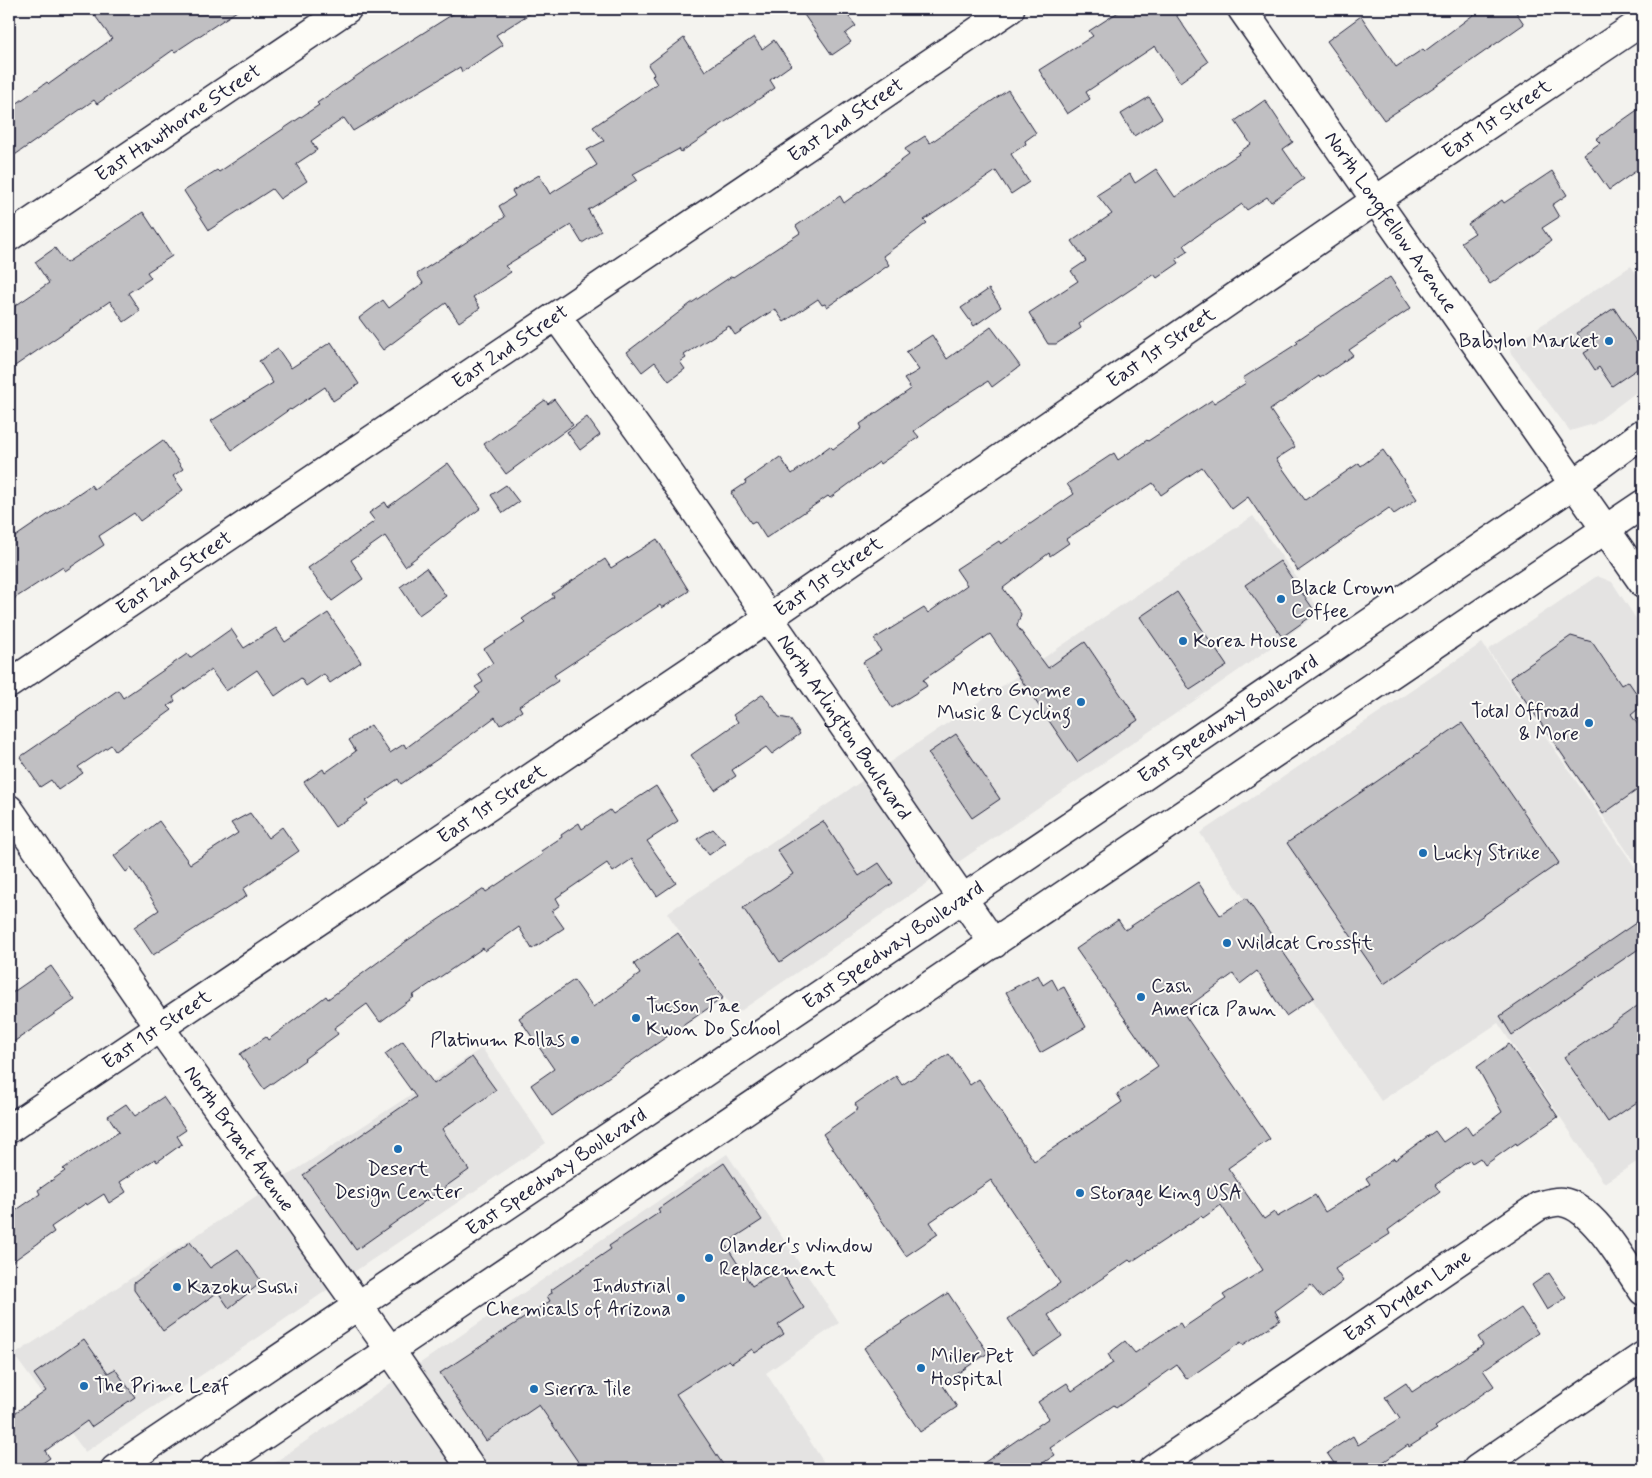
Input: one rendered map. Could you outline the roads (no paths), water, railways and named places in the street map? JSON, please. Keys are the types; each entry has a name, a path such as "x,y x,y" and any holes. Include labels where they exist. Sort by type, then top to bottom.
{"street":[{"name":"East Hawthorne Street","path":"9,237 347,9"},
{"name":"East 2nd Street","path":"9,684 1010,9"},
{"name":"North Longfellow Avenue","path":"1242,9 1643,582"},
{"name":"East 1st Street","path":"9,1129 770,617 1376,200 1643,21"},
{"name":"North Arlington Boulevard","path":"556,316 770,617 994,944"},
{"name":"East Speedway Boulevard","path":"115,1469 964,898 1574,484 1643,433"},
{"path":"214,1469 1643,504"},
{"name":"North Bryant Avenue","path":"9,809 160,1028 390,1350 472,1469"},
{"name":"East Dryden Lane","path":"1153,1469 1539,1206 1561,1201 1585,1212 1597,1225 1643,1291"},
{"path":"1477,1469 1643,1356"}],"place":[{"name":"Babylon Market","path":"1609,341"},
{"name":"Black Crown Coffee","path":"1281,599"},
{"name":"Korea House","path":"1183,641"},
{"name":"Metro Gnome Music & Cycling","path":"1081,702"},
{"name":"Total Offroad & More","path":"1589,723"},
{"name":"Lucky Strike","path":"1423,853"},
{"name":"Wildcat Crossfit","path":"1227,943"},
{"name":"Cash America Pawn","path":"1141,997"},
{"name":"Tucson Tae Kwon Do School","path":"636,1018"},
{"name":"Platinum Rollas","path":"575,1040"},
{"name":"Desert Design Center","path":"398,1149"},
{"name":"Storage King USA","path":"1080,1193"},
{"name":"Olander's Window Replacement","path":"709,1258"},
{"name":"Kazoku Sushi","path":"177,1287"},
{"name":"Industrial Chemicals of Arizona","path":"681,1298"},
{"name":"Miller Pet Hospital","path":"921,1368"},
{"name":"The Prime Leaf","path":"84,1386"},
{"name":"Sierra Tile","path":"534,1389"}]}
